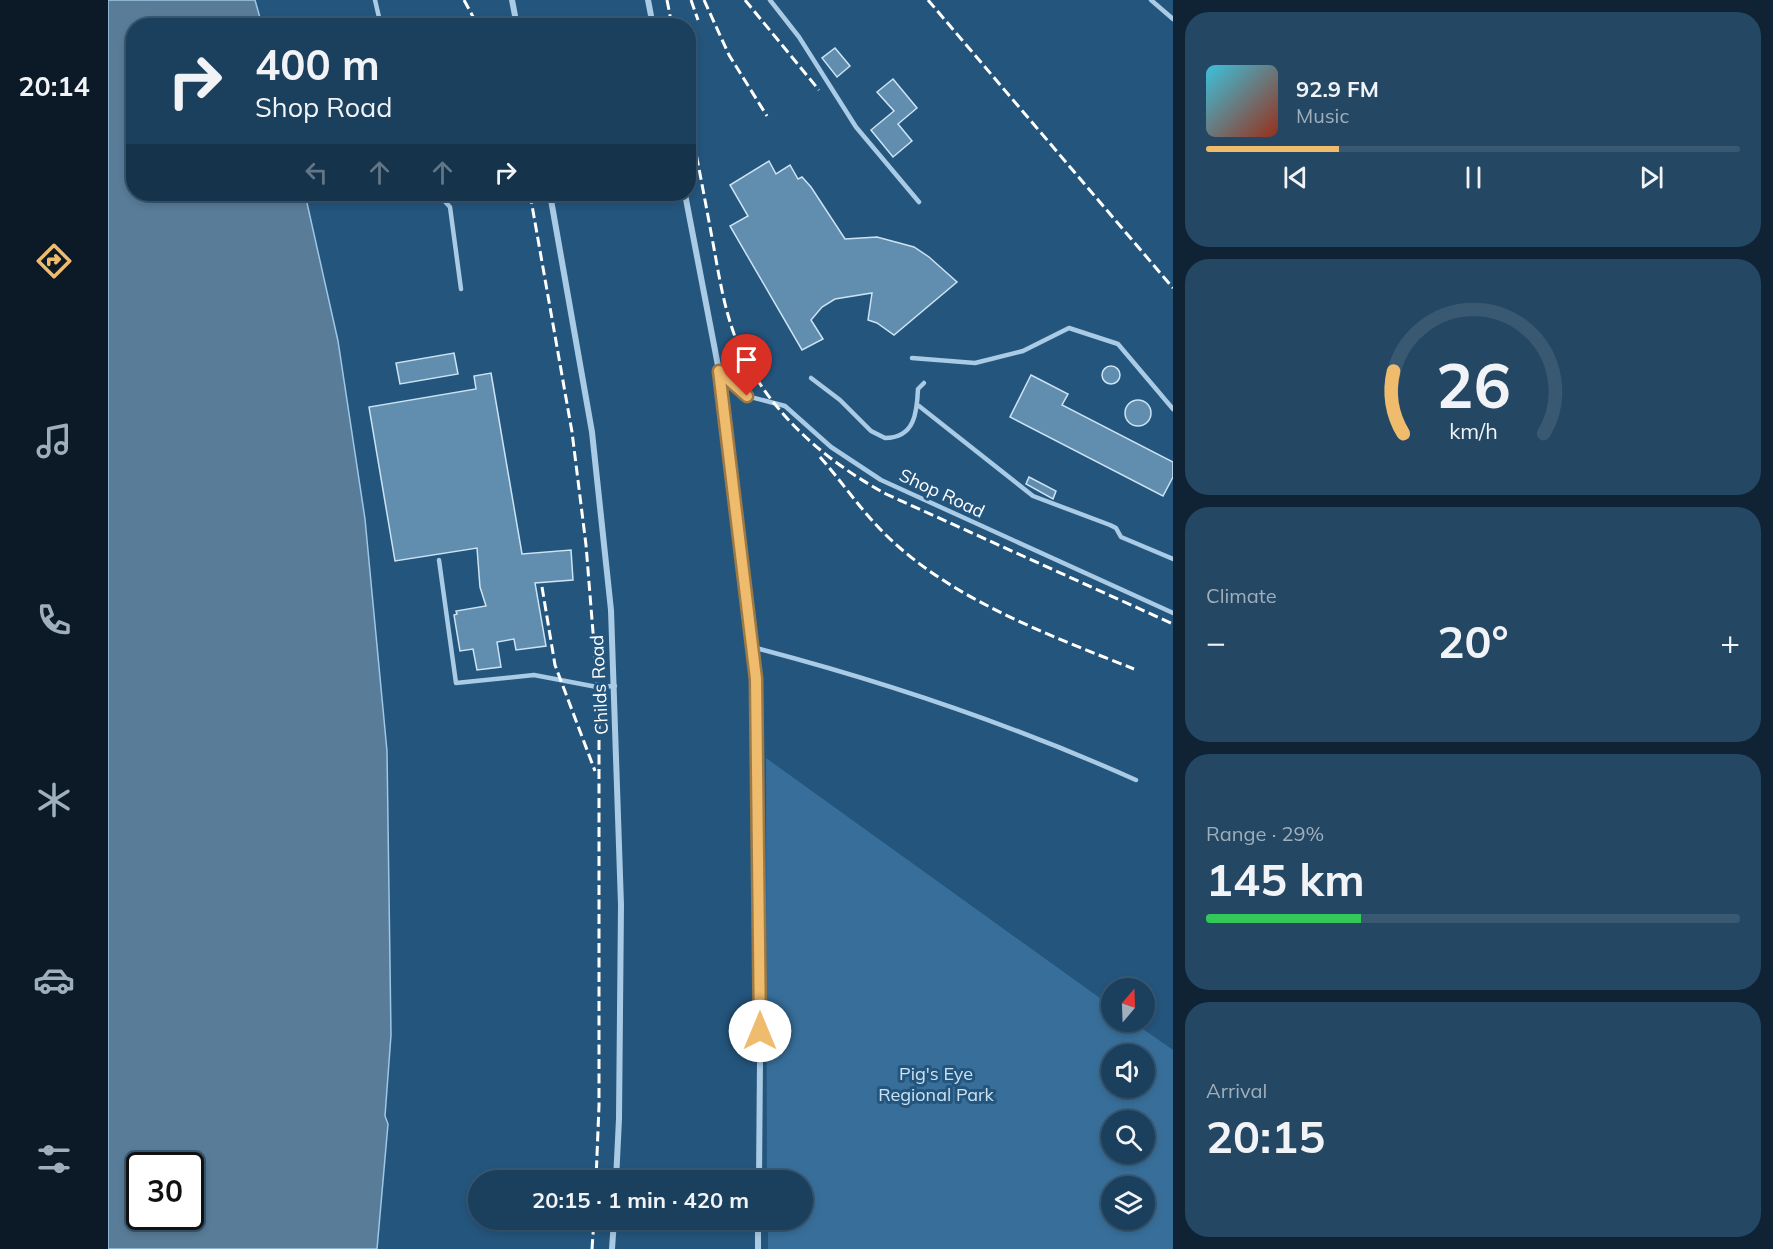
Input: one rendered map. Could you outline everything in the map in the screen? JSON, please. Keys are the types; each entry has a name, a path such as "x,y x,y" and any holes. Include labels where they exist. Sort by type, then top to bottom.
{"street":[{"path":"512,0 515,18"},
{"path":"648,0 651,18"},
{"name":"Childs Road","path":"551,201 592,432 605,544 615,686 621,905 620,1103 617,1170"},
{"path":"686,201 719,371 756,679 761,939 759,1170"},
{"path":"612,1249 613,1230"},
{"path":"758,1249 759,1230"}],"lane":[{"path":"375,0 379,18"},
{"path":"770,0 799,37 856,127 919,202"},
{"path":"1151,0 1173,19"},
{"path":"444,201 450,207 460,289"},
{"path":"912,358 985,362 1023,351 1069,328 1118,344 1173,409"},
{"name":"Shop Road","path":"719,371 747,396 784,406 831,447 881,480 1173,613"},
{"path":"811,378 840,400 871,431 885,438 903,433 910,428 919,406 918,389 924,383"},
{"path":"919,406 1033,496 1110,525 1116,528 1122,537 1173,559"},
{"path":"439,560 456,683 542,676 597,687 615,686"},
{"path":"752,647 808,661 969,713 1136,780"}],"green space":[{"name":"Pig's Eye Regional Park","path":"766,758 1101,999 1101,1032 1147,1032 1173,1050 1173,1249 768,1249 768,1230 813,1230 813,1170 767,1170"}],"shaded area":[{"path":"108,0 255,0 260,18 126,18 126,201 307,201 338,341 365,519 387,751 391,1035 385,1116 388,1124 377,1249 108,1249"}],"building":[{"path":"835,48 850,66 837,77 822,58"},
{"path":"893,79 917,108 898,124 912,141 893,157 871,130 894,111 877,92"},
{"path":"769,161 776,174 790,165 798,179 802,177 845,239 877,237 914,247 957,282 894,335 877,323 868,320 872,293 835,299 822,307 811,320 823,339 802,350 730,226 748,216 730,185"},
{"path":"454,353 458,374 400,384 396,363"},
{"path":"1111,366 1117,369 1120,375 1117,381 1111,384 1105,381 1102,375 1105,369"},
{"path":"491,373 522,554 571,550 573,580 535,583 546,646 516,650 514,639 497,642 501,667 477,670 473,649 460,651 454,615 457,614 456,611 486,606 480,587 477,548 395,561 369,407 476,389 474,376"},
{"path":"1031,375 1068,394 1062,405 1173,462 1173,477 1163,496 1010,417"},
{"path":"1138,400 1147,404 1151,413 1147,422 1138,426 1129,422 1125,413 1129,404"},
{"path":"1029,477 1056,491 1053,499 1026,484"}],"railway":[{"path":"464,0 474,18"},
{"path":"667,0 670,18"},
{"path":"691,0 698,20"},
{"path":"704,0 729,55 767,116"},
{"path":"745,0 819,90"},
{"path":"928,0 1173,288"},
{"path":"696,155 721,287 738,344 771,400 804,436 843,467 886,494 1173,624"},
{"path":"531,201 572,432 586,545 599,707 599,1106 596,1170"},
{"path":"820,457 888,537 942,580 1004,614 1134,669"},
{"path":"542,587 555,665 595,771"},
{"path":"592,1249 593,1230"}],"route":[{"path":"747,396 719,371 756,679 761,939 760,1031"}]}
